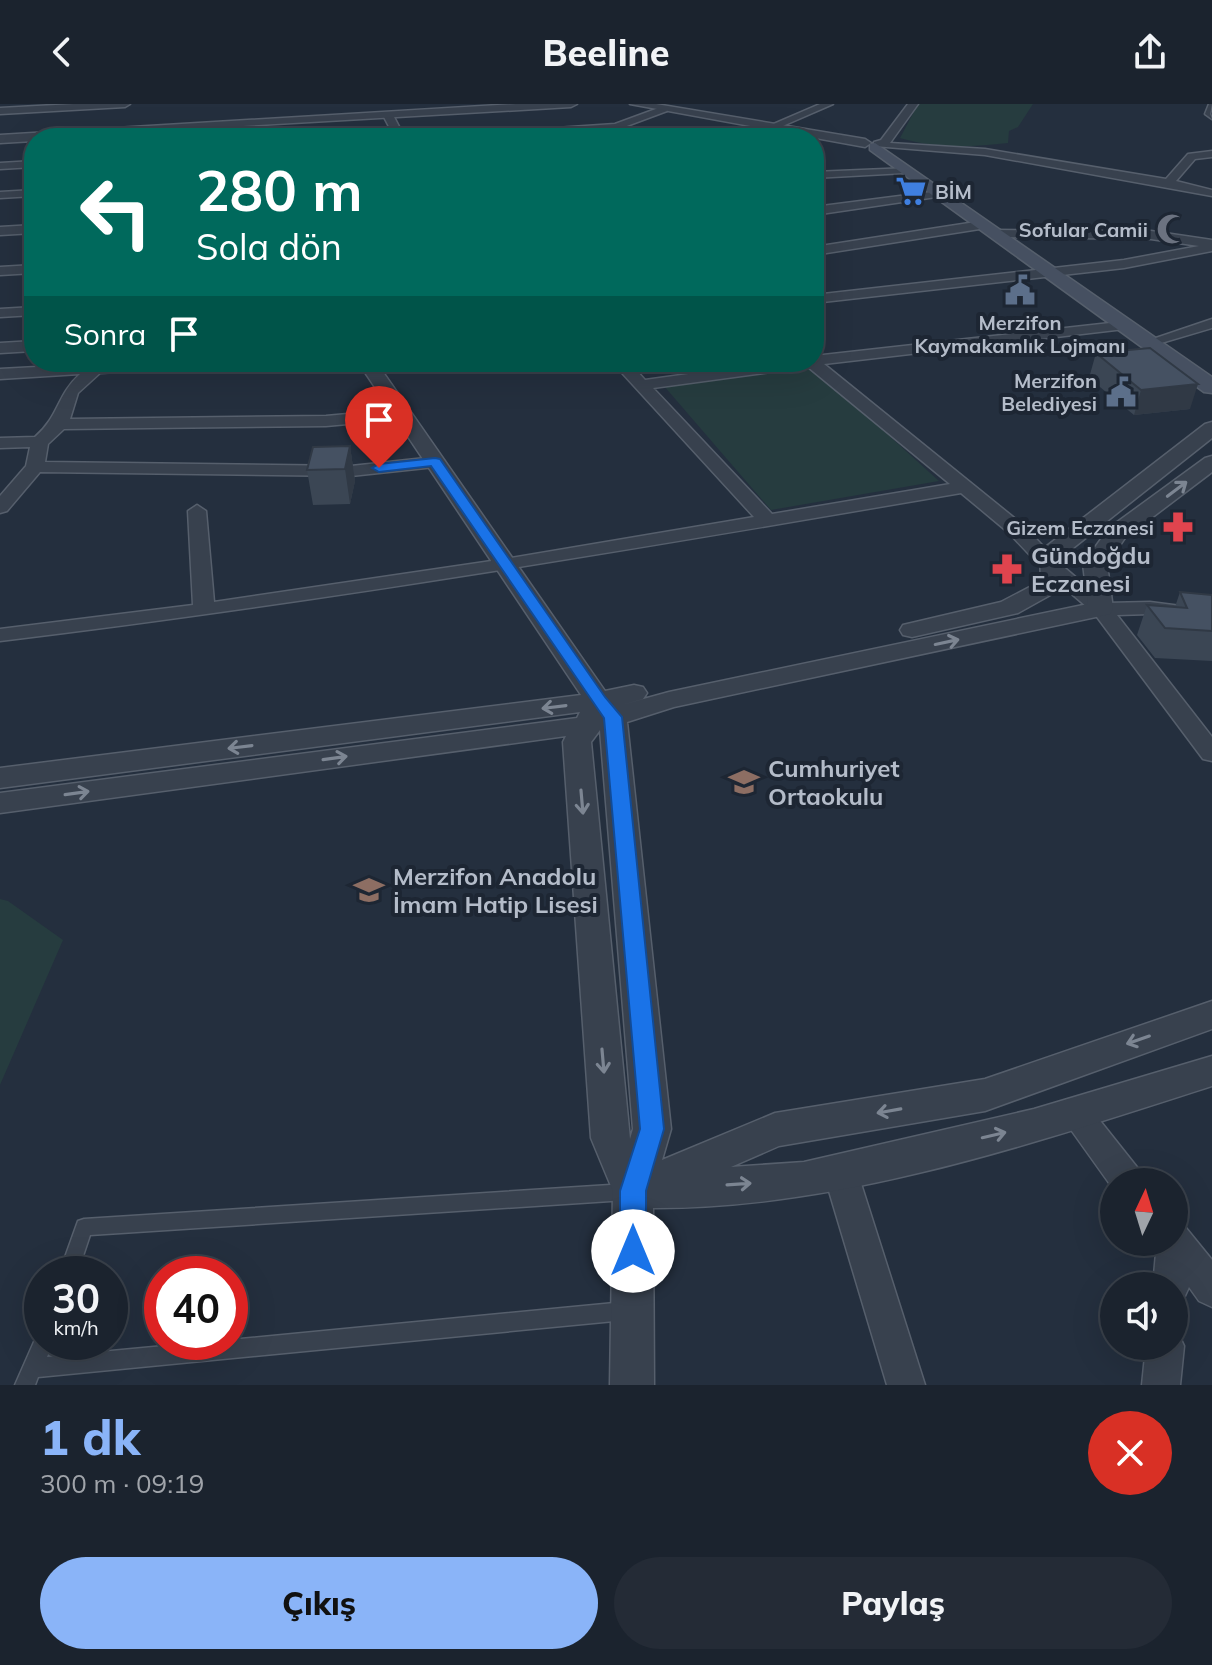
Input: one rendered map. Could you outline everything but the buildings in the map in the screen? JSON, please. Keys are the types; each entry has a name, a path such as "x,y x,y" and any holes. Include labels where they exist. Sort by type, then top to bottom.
{"main road":[{"path":"873,144 988,229 1208,380"}],"street":[{"path":"0,111 125,104"},
{"path":"269,128 567,104"},
{"path":"636,104 776,128"},
{"path":"770,127 797,119 828,104"},
{"path":"888,116 899,104"},
{"path":"873,144 885,142 913,104"},
{"path":"601,128 616,127 664,109"},
{"path":"199,111 220,128"},
{"path":"389,117 395,128"},
{"path":"873,144 878,128"},
{"path":"824,136 873,144 985,152 1212,193"},
{"path":"0,139 24,138"},
{"path":"1169,183 1192,156 1212,154"},
{"path":"0,166 24,165"},
{"path":"824,174 905,170"},
{"path":"0,195 24,194"},
{"path":"824,210 939,194"},
{"path":"824,250 988,229 1151,235 1212,246"},
{"path":"0,231 24,230"},
{"path":"824,298 1150,260 1212,246"},
{"path":"0,271 24,270"},
{"path":"0,313 24,312"},
{"path":"1151,342 1212,323"},
{"path":"824,360 1128,325"},
{"path":"0,348 24,347"},
{"path":"0,374 38,372"},
{"path":"0,507 35,467 40,442 60,424 71,391 92,372"},
{"path":"374,372 505,565 599,714"},
{"path":"630,372 767,520"},
{"path":"643,385 738,372"},
{"path":"823,372 1016,529 1052,567 1101,609 1211,751"},
{"path":"60,424 326,421 402,414"},
{"path":"0,778 599,714 1009,608 1053,584 1051,554 1212,428"},
{"path":"0,443 40,442"},
{"path":"35,467 351,471 435,462"},
{"path":"1101,609 1095,564 1117,533 1212,462"},
{"path":"0,635 204,610 505,565 965,487"},
{"path":"197,511 204,610"},
{"path":"0,803 599,714 1101,609 1150,608 1212,616"},
{"path":"599,714 577,742 610,1138 633,1191 632,1385"},
{"path":"633,1191 775,1130 985,1095 1212,1015"},
{"path":"633,1191 804,1180 1034,1126 1205,1079"},
{"path":"1075,1113 1117,1168"},
{"path":"840,1171 906,1385"},
{"path":"1187,1256 1212,1289"},
{"path":"1161,1385 1164,1360"}],"lane":[{"path":"1211,104 1207,114 1212,118"},
{"path":"74,1256 84,1227 633,1191"},
{"path":"30,1376 632,1310"}],"green space":[{"path":"918,104 1033,104 1018,127 1009,131 1008,143 954,146 900,138"},
{"path":"762,372 819,372 939,481 771,510 664,386"},
{"path":"0,899 8,901 63,940 0,1085"}],"place":[{"name":"BİM","path":"911,191"},
{"name":"Sofular Camii","path":"1172,229"},
{"name":"Merzifon Kaymakamlık Lojmanı","path":"1020,290"},
{"name":"Merzifon Belediyesi","path":"1121,392"},
{"name":"Gizem Eczanesi","path":"1178,527"},
{"name":"Gündoğdu Eczanesi","path":"1007,569"},
{"name":"Cumhuriyet Ortaokulu","path":"744,782"},
{"name":"Merzifon Anadolu İmam Hatip Lisesi","path":"369,890"}],"route":[{"path":"379,468 435,462 598,701 613,717 652,1129 633,1191 633,1251"}]}
